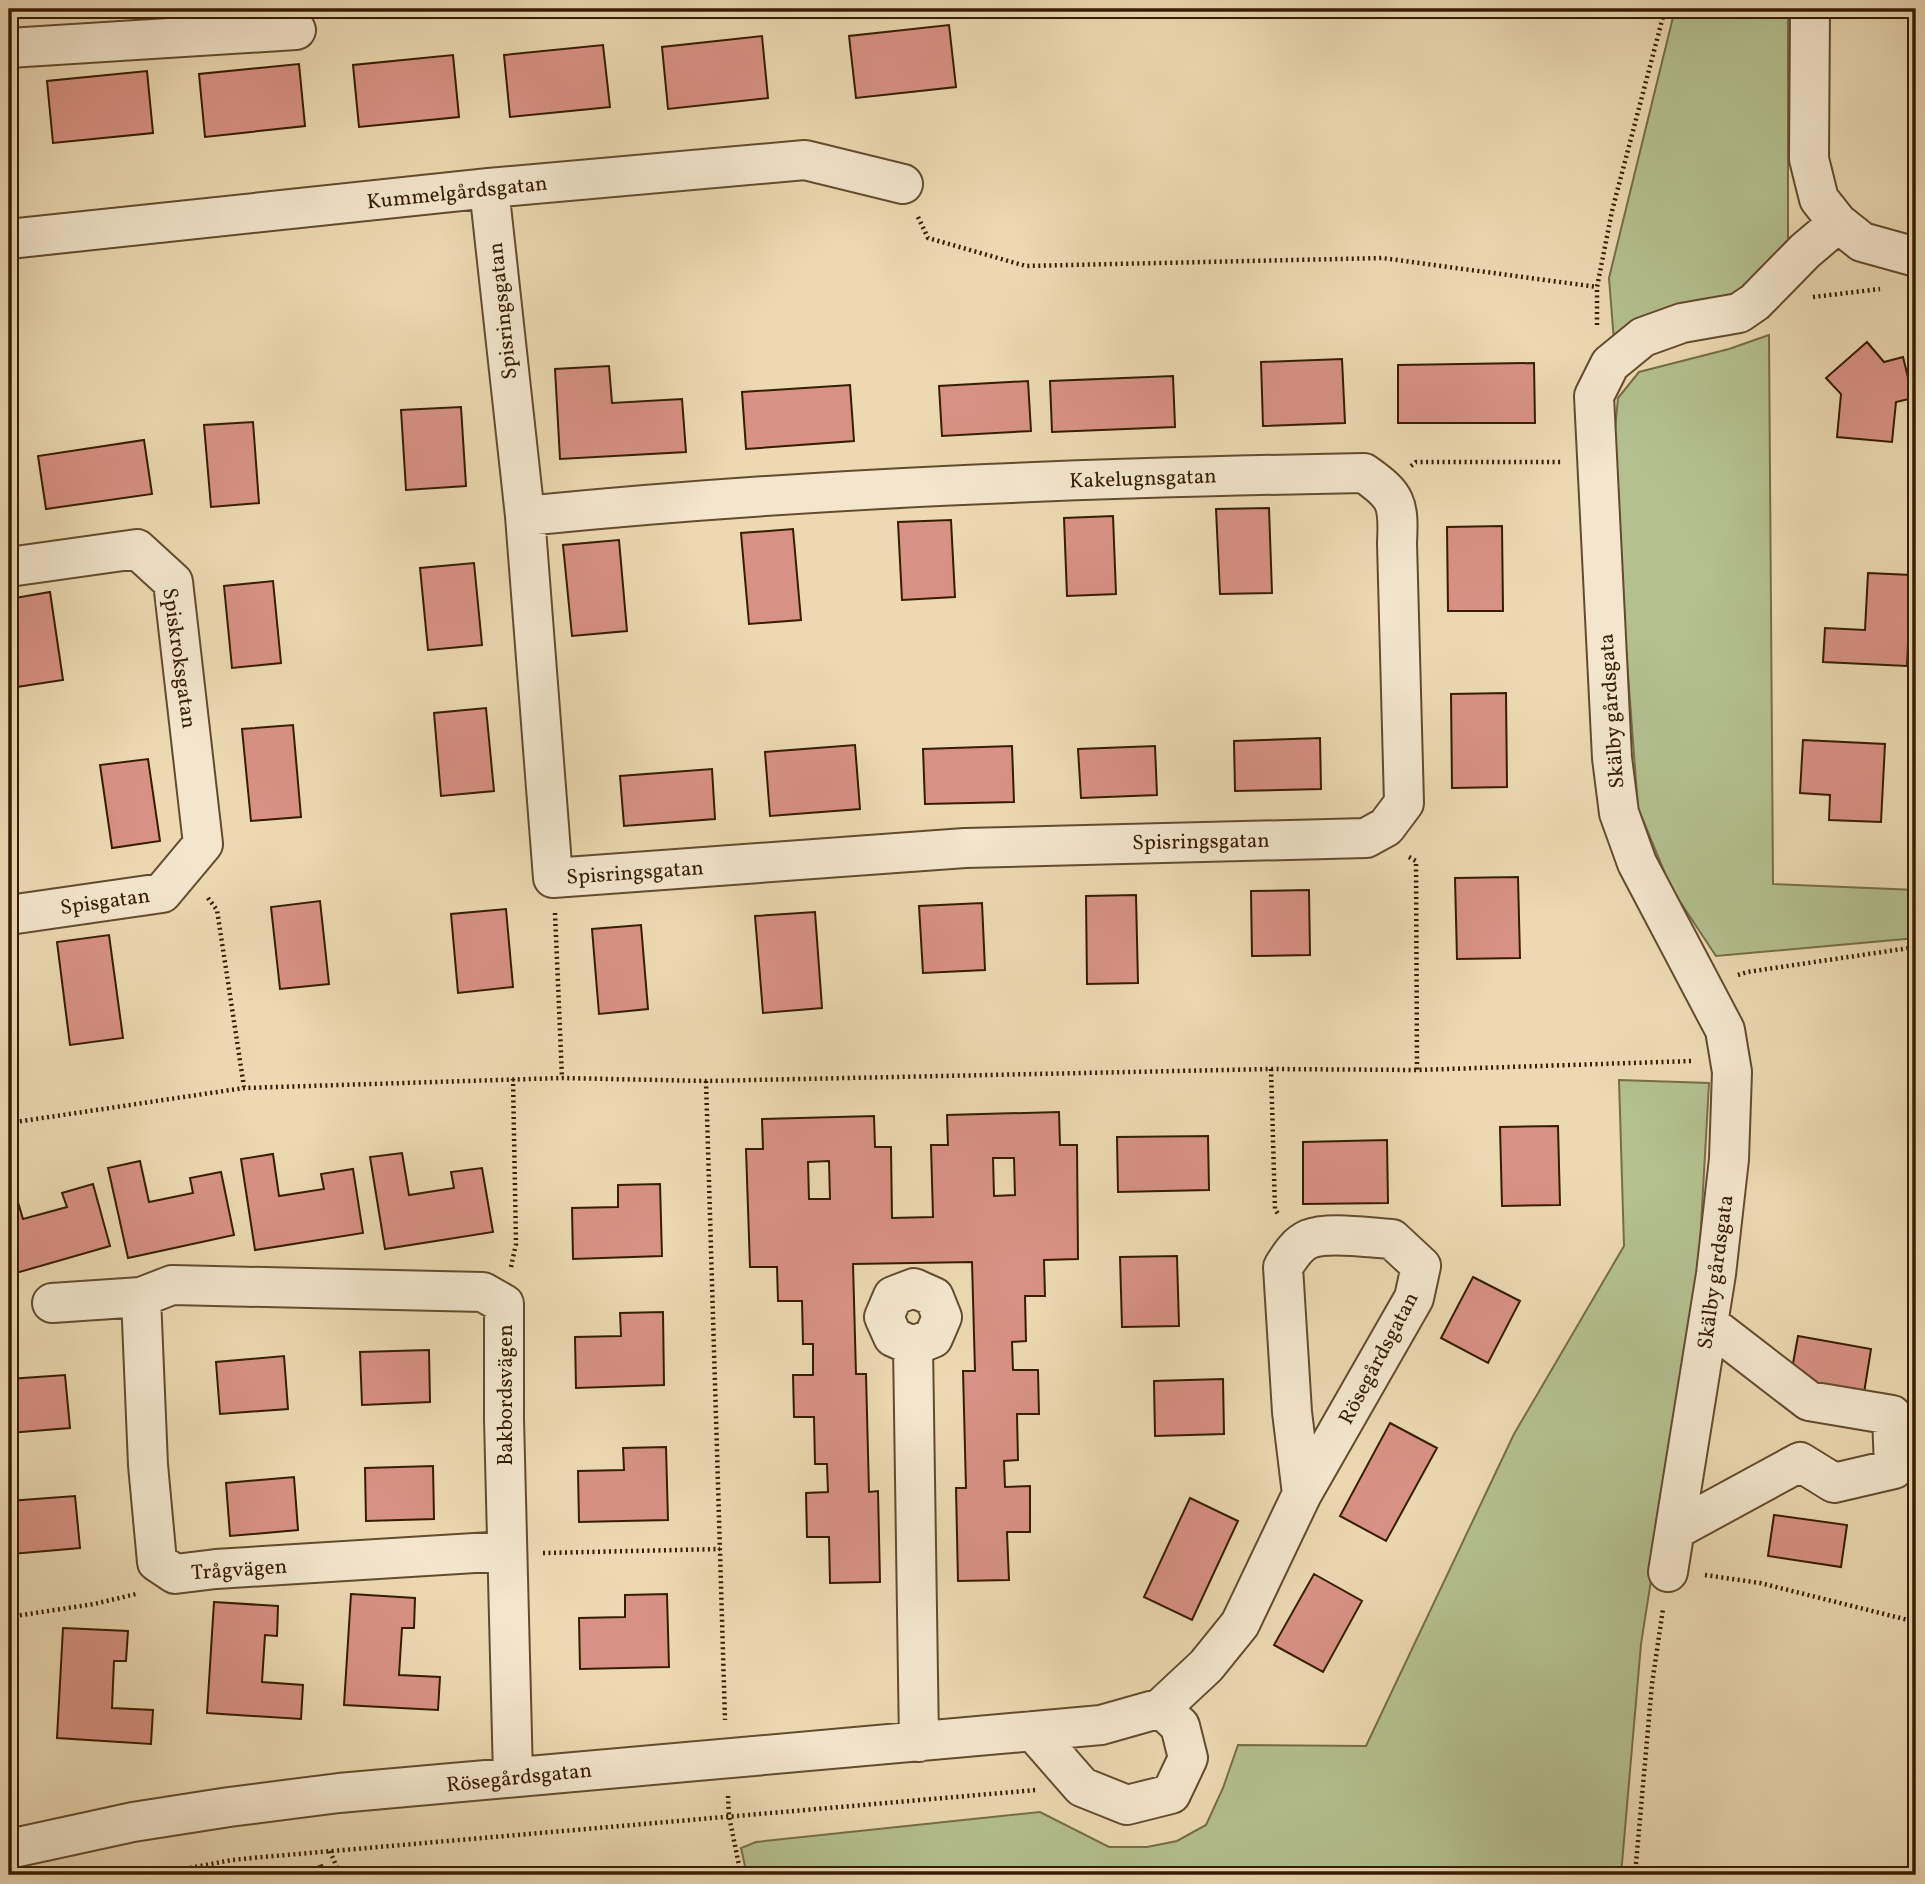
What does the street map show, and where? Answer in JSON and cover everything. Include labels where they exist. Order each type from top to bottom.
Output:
[{"type":"street","points":[[1810,9],[1809,159],[1819,199],[1838,223],[1862,242],[1916,257]]},
{"type":"street","points":[[9,48],[296,30]]},
{"type":"street","name":"Kummelgårdsgatan","points":[[9,239],[489,188],[805,160],[903,184]]},
{"type":"street","name":"Spisringsgatan","points":[[489,188],[525,516],[553,878],[965,848],[1368,838]]},
{"type":"street","name":"Skälby gårdsgata","points":[[1668,1572],[1709,1324],[1729,1159],[1732,1118],[1730,1060],[1725,1030],[1637,863],[1619,813],[1612,758],[1594,396],[1610,364],[1643,337],[1682,323],[1739,313],[1755,302],[1805,251],[1838,223]]},
{"type":"street","name":"Kakelugnsgatan","points":[[525,516],[956,485],[1120,478],[1364,473],[1387,489]]},
{"type":"street","points":[[1368,838],[1385,827],[1404,803],[1397,543],[1399,513],[1387,489]]},
{"type":"street","name":"Spiskroksgatan","points":[[9,567],[137,549],[173,582],[203,844],[186,865]]},
{"type":"street","name":"Spisgatan","points":[[9,915],[162,893],[186,865]]},
{"type":"street","name":"Rösegårdsgatan","points":[[9,1849],[133,1822],[229,1807],[513,1776],[1101,1725],[1161,1708],[1206,1666],[1240,1624],[1302,1494],[1415,1298],[1421,1266],[1392,1239],[1329,1236],[1308,1239],[1293,1251]]},
{"type":"street","points":[[1293,1251],[1283,1267],[1284,1297],[1292,1412],[1302,1494]]},
{"type":"street","name":"Bakbordsvägen","points":[[52,1303],[141,1297],[172,1285],[483,1292],[505,1304],[504,1419],[513,1776]]},
{"type":"street","name":"Trågvägen","points":[[141,1297],[148,1465],[157,1562],[174,1574],[215,1569],[507,1551]]},
{"type":"street","points":[[1709,1324],[1809,1401],[1892,1415],[1894,1469],[1834,1483],[1800,1462]]},
{"type":"street","points":[[913,1346],[919,1742]]},
{"type":"street","points":[[1800,1462],[1809,1401]]},
{"type":"street","points":[[1675,1530],[1800,1462]]},
{"type":"street","points":[[1033,1731],[1082,1787],[1127,1805],[1171,1794],[1188,1758],[1181,1726],[1161,1708]]},
{"type":"path","points":[[1610,364],[1597,341],[1597,287],[1612,211],[1665,9]]},
{"type":"path","points":[[903,184],[928,238],[1026,266],[1382,258],[1597,287]]},
{"type":"path","points":[[1755,302],[1882,289]]},
{"type":"path","points":[[1387,489],[1416,462],[1597,462]]},
{"type":"path","points":[[1368,838],[1416,861],[1417,1070]]},
{"type":"path","points":[[186,865],[217,910],[244,1088]]},
{"type":"path","points":[[553,878],[562,1078]]},
{"type":"path","points":[[1704,987],[1747,972],[1916,947]]},
{"type":"path","points":[[9,1123],[244,1088],[562,1078],[706,1081],[1271,1069],[1417,1070],[1730,1060]]},
{"type":"path","points":[[1271,1069],[1275,1209],[1293,1251]]},
{"type":"path","points":[[505,1304],[516,1244],[513,1079]]},
{"type":"path","points":[[706,1081],[726,1759],[729,1816],[741,1875]]},
{"type":"path","points":[[507,1551],[538,1553],[720,1549]]},
{"type":"path","points":[[1635,1875],[1652,1684],[1668,1572],[1760,1583],[1916,1622]]},
{"type":"path","points":[[9,1617],[94,1604],[143,1592],[174,1574]]},
{"type":"path","points":[[152,1875],[232,1860],[1082,1787]]},
{"type":"path","points":[[330,1851],[340,1875]]},
{"type":"green space","points":[[1675,9],[1788,9],[1788,245],[1736,298],[1614,341],[1609,278]]},
{"type":"green space","points":[[1769,335],[1773,884],[1916,890],[1916,938],[1716,956],[1671,888],[1638,808],[1612,462],[1618,398],[1639,372],[1729,349]]},
{"type":"green space","points":[[1619,1080],[1709,1083],[1698,1280],[1641,1644],[1621,1875],[747,1875],[741,1848],[756,1842],[1040,1812],[1109,1847],[1147,1847],[1177,1841],[1206,1825],[1238,1745],[1366,1746],[1514,1434],[1624,1246]]},
{"type":"building","points":[[949,25],[956,87],[856,98],[849,36]]},
{"type":"building","points":[[762,36],[768,98],[668,109],[662,47]]},
{"type":"building","points":[[603,45],[610,107],[510,117],[504,55]]},
{"type":"building","points":[[453,55],[459,117],[359,127],[353,65]]},
{"type":"building","points":[[299,64],[305,126],[205,137],[199,74]]},
{"type":"building","points":[[147,71],[153,133],[53,143],[47,81]]},
{"type":"building","points":[[1867,342],[1884,362],[1903,357],[1913,398],[1896,402],[1892,442],[1837,437],[1841,394],[1826,378]]},
{"type":"building","points":[[1342,359],[1345,423],[1263,426],[1261,362]]},
{"type":"building","points":[[1534,363],[1535,423],[1398,423],[1398,365]]},
{"type":"building","points":[[609,366],[612,403],[682,399],[686,452],[560,459],[555,369]]},
{"type":"building","points":[[1173,376],[1175,427],[1052,432],[1050,381]]},
{"type":"building","points":[[1028,381],[1031,431],[942,436],[939,386]]},
{"type":"building","points":[[850,385],[854,441],[746,449],[742,392]]},
{"type":"building","points":[[461,407],[466,486],[406,490],[401,410]]},
{"type":"building","points":[[253,422],[259,503],[211,507],[204,425]]},
{"type":"building","points":[[144,440],[152,494],[46,509],[38,456]]},
{"type":"building","points":[[1269,508],[1272,593],[1220,594],[1216,509]]},
{"type":"building","points":[[1113,516],[1116,594],[1067,596],[1064,518]]},
{"type":"building","points":[[951,520],[955,597],[902,600],[898,522]]},
{"type":"building","points":[[1502,526],[1503,611],[1448,611],[1447,527]]},
{"type":"building","points":[[793,529],[801,620],[749,624],[741,533]]},
{"type":"building","points":[[619,540],[627,631],[572,636],[563,545]]},
{"type":"building","points":[[474,563],[482,645],[428,650],[420,568]]},
{"type":"building","points":[[1868,573],[1911,575],[1907,666],[1823,662],[1825,628],[1865,630]]},
{"type":"building","points":[[273,581],[281,663],[232,668],[224,586]]},
{"type":"building","points":[[50,592],[63,680],[10,688],[9,599]]},
{"type":"building","points":[[1506,693],[1507,787],[1452,788],[1451,694]]},
{"type":"building","points":[[486,708],[494,791],[441,796],[434,713]]},
{"type":"building","points":[[293,725],[301,817],[251,821],[242,729]]},
{"type":"building","points":[[1320,738],[1321,789],[1235,791],[1234,741]]},
{"type":"building","points":[[1803,740],[1885,744],[1881,822],[1829,820],[1830,795],[1800,793]]},
{"type":"building","points":[[855,745],[860,809],[770,816],[765,752]]},
{"type":"building","points":[[1012,746],[1014,802],[925,804],[923,749]]},
{"type":"building","points":[[1155,746],[1157,795],[1081,798],[1078,749]]},
{"type":"building","points":[[148,759],[160,841],[112,848],[100,765]]},
{"type":"building","points":[[712,769],[715,819],[624,826],[620,776]]},
{"type":"building","points":[[1518,877],[1520,958],[1457,959],[1455,878]]},
{"type":"building","points":[[1309,890],[1310,955],[1252,956],[1251,891]]},
{"type":"building","points":[[1136,895],[1138,983],[1087,984],[1086,896]]},
{"type":"building","points":[[320,901],[329,984],[280,989],[271,907]]},
{"type":"building","points":[[982,903],[985,970],[923,973],[919,906]]},
{"type":"building","points":[[506,909],[513,987],[458,993],[451,914]]},
{"type":"building","points":[[815,912],[822,1008],[763,1013],[755,916]]},
{"type":"building","points":[[641,925],[648,1009],[599,1014],[592,929]]},
{"type":"building","points":[[109,935],[123,1038],[70,1045],[57,942]]},
{"type":"building","points":[[1059,1112],[1060,1145],[1077,1145],[1078,1259],[1044,1260],[1045,1296],[1025,1296],[1026,1341],[1012,1342],[1013,1370],[1038,1370],[1039,1414],[1017,1414],[1018,1460],[1004,1461],[1005,1487],[1030,1486],[1030,1532],[1007,1532],[1009,1580],[958,1581],[956,1488],[966,1488],[963,1371],[975,1371],[972,1262],[853,1264],[856,1374],[866,1374],[869,1492],[878,1491],[880,1582],[830,1583],[829,1537],[807,1537],[806,1493],[828,1492],[827,1464],[815,1464],[814,1417],[794,1417],[793,1375],[813,1375],[813,1344],[803,1344],[802,1301],[778,1301],[777,1267],[750,1267],[746,1149],[763,1149],[762,1119],[874,1116],[875,1147],[891,1147],[892,1218],[933,1217],[931,1145],[948,1145],[947,1115]],"holes":[[[993,1158],[1014,1158],[1015,1195],[994,1196]],[[829,1161],[830,1199],[809,1199],[808,1162]]]},
{"type":"building","points":[[1558,1126],[1560,1205],[1502,1206],[1500,1127]]},
{"type":"building","points":[[1208,1136],[1209,1190],[1118,1192],[1117,1137]]},
{"type":"building","points":[[1387,1140],[1388,1203],[1303,1204],[1303,1142]]},
{"type":"building","points":[[402,1153],[409,1195],[454,1188],[451,1172],[482,1168],[493,1232],[385,1249],[370,1157]]},
{"type":"building","points":[[273,1154],[279,1196],[324,1189],[321,1174],[353,1169],[363,1233],[255,1250],[241,1159]]},
{"type":"building","points":[[140,1161],[149,1202],[193,1193],[190,1178],[221,1172],[234,1235],[128,1258],[108,1168]]},
{"type":"building","points":[[9,1179],[23,1219],[67,1207],[62,1193],[93,1184],[110,1246],[9,1275]]},
{"type":"building","points":[[660,1184],[662,1256],[573,1259],[572,1208],[618,1207],[618,1185]]},
{"type":"building","points":[[1177,1256],[1179,1326],[1122,1327],[1120,1257]]},
{"type":"building","points":[[1473,1277],[1520,1301],[1488,1363],[1441,1338]]},
{"type":"building","points":[[663,1312],[664,1385],[576,1388],[575,1337],[621,1336],[620,1313]]},
{"type":"building","points":[[1798,1336],[1871,1349],[1864,1393],[1790,1380]]},
{"type":"building","points":[[429,1350],[430,1402],[362,1405],[360,1352]]},
{"type":"building","points":[[284,1356],[288,1409],[220,1414],[216,1362]]},
{"type":"building","points":[[65,1375],[70,1428],[9,1433],[9,1379]]},
{"type":"building","points":[[1223,1379],[1224,1434],[1155,1436],[1154,1381]]},
{"type":"building","points":[[1390,1423],[1437,1448],[1386,1541],[1340,1516]]},
{"type":"building","points":[[666,1447],[668,1520],[579,1522],[578,1471],[624,1470],[623,1448]]},
{"type":"building","points":[[433,1466],[434,1519],[366,1521],[365,1468]]},
{"type":"building","points":[[294,1477],[298,1530],[230,1536],[226,1483]]},
{"type":"building","points":[[75,1496],[80,1548],[12,1554],[9,1501]]},
{"type":"building","points":[[1190,1498],[1238,1521],[1192,1620],[1144,1597]]},
{"type":"building","points":[[1774,1515],[1847,1525],[1841,1567],[1768,1556]]},
{"type":"building","points":[[1314,1574],[1362,1601],[1323,1672],[1274,1645]]},
{"type":"building","points":[[351,1594],[415,1598],[414,1628],[402,1628],[399,1675],[440,1677],[438,1710],[344,1705]]},
{"type":"building","points":[[667,1594],[669,1667],[580,1669],[579,1618],[625,1617],[625,1595]]},
{"type":"building","points":[[214,1602],[278,1606],[277,1636],[265,1635],[262,1682],[303,1685],[301,1719],[207,1713]]},
{"type":"building","points":[[63,1628],[128,1631],[126,1661],[114,1661],[112,1708],[153,1710],[151,1744],[57,1738]]},
{"type":"building","points":[[9,1741],[14,1741],[12,1775],[9,1774]]},
{"type":"building","points":[[322,1865],[326,1875],[297,1875]]}]
